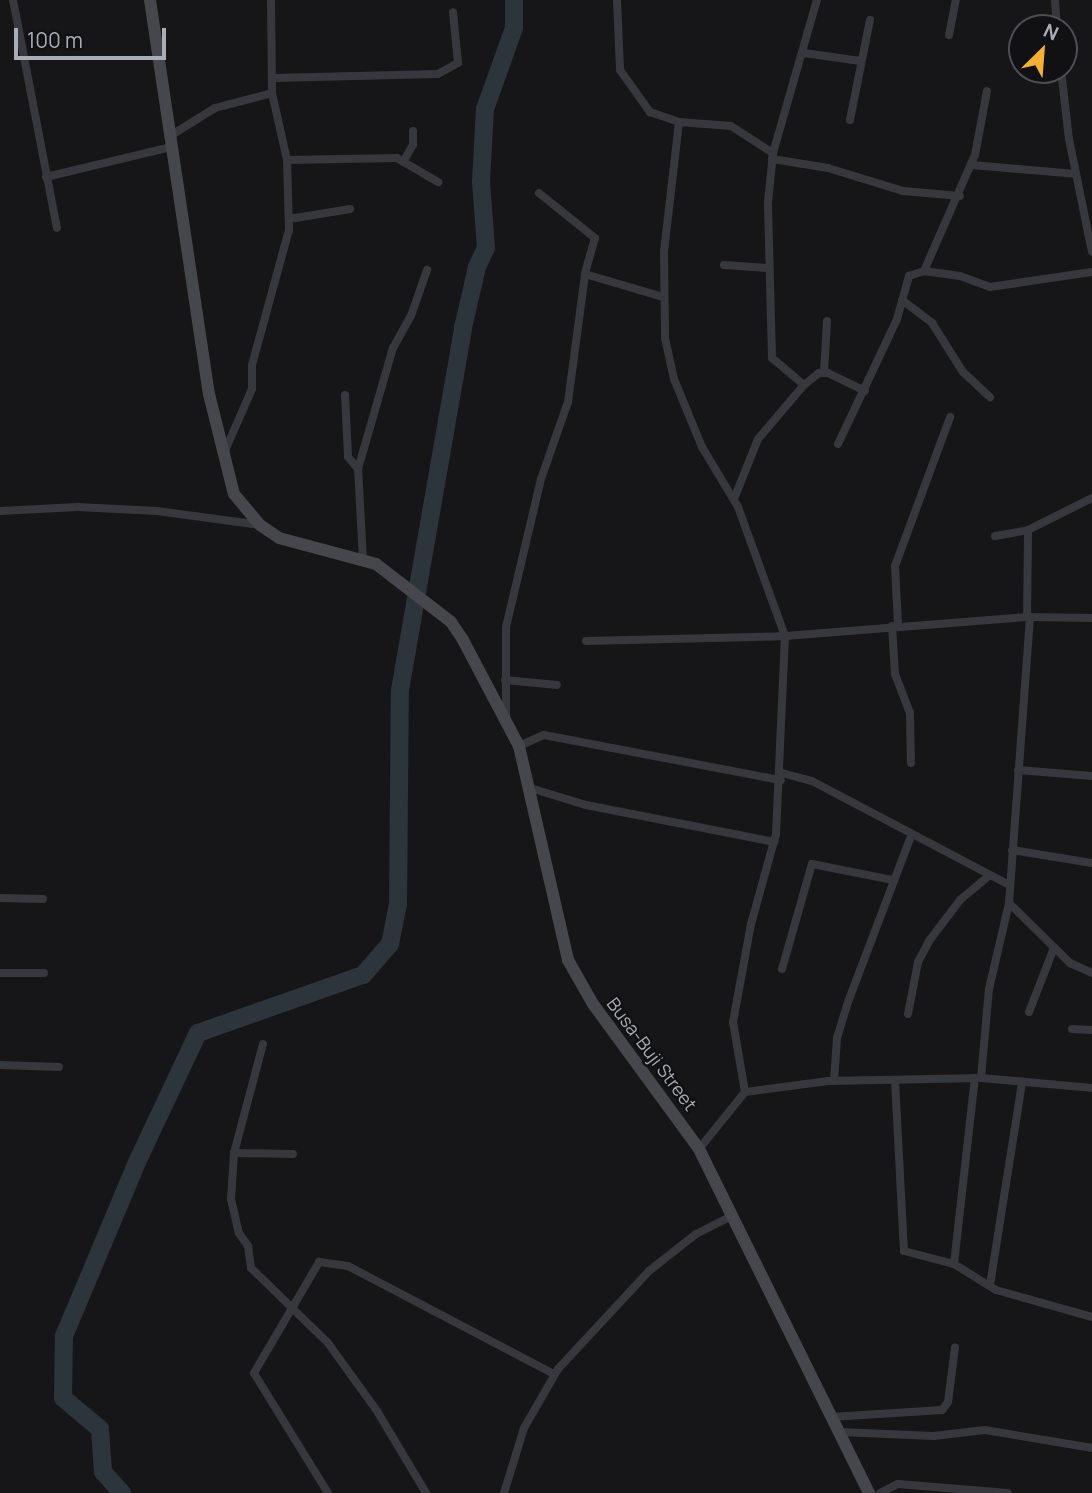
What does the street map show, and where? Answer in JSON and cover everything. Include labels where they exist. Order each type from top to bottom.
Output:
[{"type":"street","points":[[13,0],[57,228]]},
{"type":"street","points":[[150,0],[170,142],[222,459],[234,494],[260,525],[288,542],[363,560],[358,469],[393,348],[411,316],[427,270]]},
{"type":"street","points":[[222,459],[252,389],[251,365],[274,293],[289,219],[287,160],[272,93],[271,0]]},
{"type":"street","points":[[617,0],[620,70],[650,112],[680,122],[731,126],[772,156],[828,168],[903,191],[960,196]]},
{"type":"street","points":[[804,385],[772,358],[767,268],[772,156],[804,53],[817,0]]},
{"type":"street","points":[[949,35],[956,0]]},
{"type":"street","points":[[273,78],[439,74],[458,64],[453,12]]},
{"type":"street","points":[[850,120],[870,20]]},
{"type":"street","points":[[804,53],[860,61]]},
{"type":"street","points":[[1063,84],[1076,174],[1092,252]]},
{"type":"street","points":[[925,271],[972,165],[987,91]]},
{"type":"street","points":[[46,177],[170,142],[215,108],[272,93]]},
{"type":"street","points":[[680,122],[663,297],[674,379],[702,447],[734,499],[785,636],[781,777],[774,842],[751,924],[733,1022],[746,1093]]},
{"type":"street","points":[[403,162],[413,145],[413,131]]},
{"type":"street","points":[[287,160],[361,156],[403,162],[438,182]]},
{"type":"street","points":[[972,165],[1076,174]]},
{"type":"street","points":[[506,718],[506,627],[541,479],[568,402],[585,274],[595,238],[539,193]]},
{"type":"street","points":[[289,219],[350,209]]},
{"type":"street","points":[[724,265],[767,268]]},
{"type":"street","points":[[838,444],[864,391],[902,300],[909,276],[925,271],[960,276],[990,287],[1092,272]]},
{"type":"street","points":[[585,274],[663,297]]},
{"type":"street","points":[[902,300],[932,323],[962,372],[990,397]]},
{"type":"street","points":[[824,373],[827,321]]},
{"type":"street","points":[[734,499],[769,422],[804,385],[824,373]]},
{"type":"street","points":[[824,373],[864,391]]},
{"type":"street","points":[[345,395],[348,457],[358,469]]},
{"type":"street","points":[[911,763],[910,713],[895,674],[895,565],[950,417]]},
{"type":"street","points":[[995,536],[1028,530],[1092,498]]},
{"type":"street","points":[[0,511],[78,508],[157,511],[260,525]]},
{"type":"street","points":[[954,1264],[989,989],[1009,903],[1029,617],[1028,530]]},
{"type":"street","name":"Busa-Buji Street","points":[[363,560],[387,571],[451,622],[506,718],[519,746],[530,788],[568,960],[593,1004],[699,1149],[734,1215],[869,1493]]},
{"type":"street","points":[[586,641],[785,636],[1029,617],[1092,618]]},
{"type":"street","points":[[505,680],[556,685]]},
{"type":"street","points":[[519,746],[544,735],[781,777],[812,780],[911,836],[1009,885]]},
{"type":"street","points":[[1018,770],[1092,776]]},
{"type":"street","points":[[530,788],[586,805],[774,842]]},
{"type":"street","points":[[834,1081],[837,1038],[892,880],[911,836]]},
{"type":"street","points":[[1012,850],[1092,863]]},
{"type":"street","points":[[782,969],[812,864],[892,880]]},
{"type":"street","points":[[908,1014],[918,961],[929,941],[960,900],[989,876]]},
{"type":"street","points":[[0,898],[43,899]]},
{"type":"street","points":[[1009,903],[1070,963],[1092,973]]},
{"type":"street","points":[[1029,1013],[1054,948]]},
{"type":"street","points":[[0,973],[44,973]]},
{"type":"street","points":[[1072,1029],[1092,1030]]},
{"type":"street","points":[[263,1044],[234,1153],[231,1199],[239,1233],[248,1246],[251,1268],[341,1360],[426,1493]]},
{"type":"street","points":[[0,1065],[59,1067]]},
{"type":"street","points":[[699,1149],[746,1093],[834,1081],[978,1078],[1092,1088]]},
{"type":"street","points":[[895,1080],[904,1251],[954,1264],[990,1285],[1092,1317]]},
{"type":"street","points":[[990,1285],[1021,1082]]},
{"type":"street","points":[[234,1153],[293,1154]]},
{"type":"street","points":[[504,1493],[524,1428],[554,1374],[649,1271],[696,1234],[734,1215]]},
{"type":"street","points":[[328,1493],[254,1373],[311,1270],[319,1262],[335,1263],[424,1309],[507,1346],[554,1374]]},
{"type":"street","points":[[831,1417],[942,1410],[948,1402],[955,1347]]},
{"type":"street","points":[[839,1432],[934,1436],[985,1430],[1092,1448]]},
{"type":"street","points":[[880,1493],[898,1484],[1008,1493]]},
{"type":"waterway","points":[[122,1493],[103,1472],[100,1429],[63,1398],[64,1336],[137,1162],[198,1033],[363,975],[390,944],[398,904],[400,690],[463,328],[477,267],[486,248],[481,182],[485,109],[514,28],[514,0]]}]
